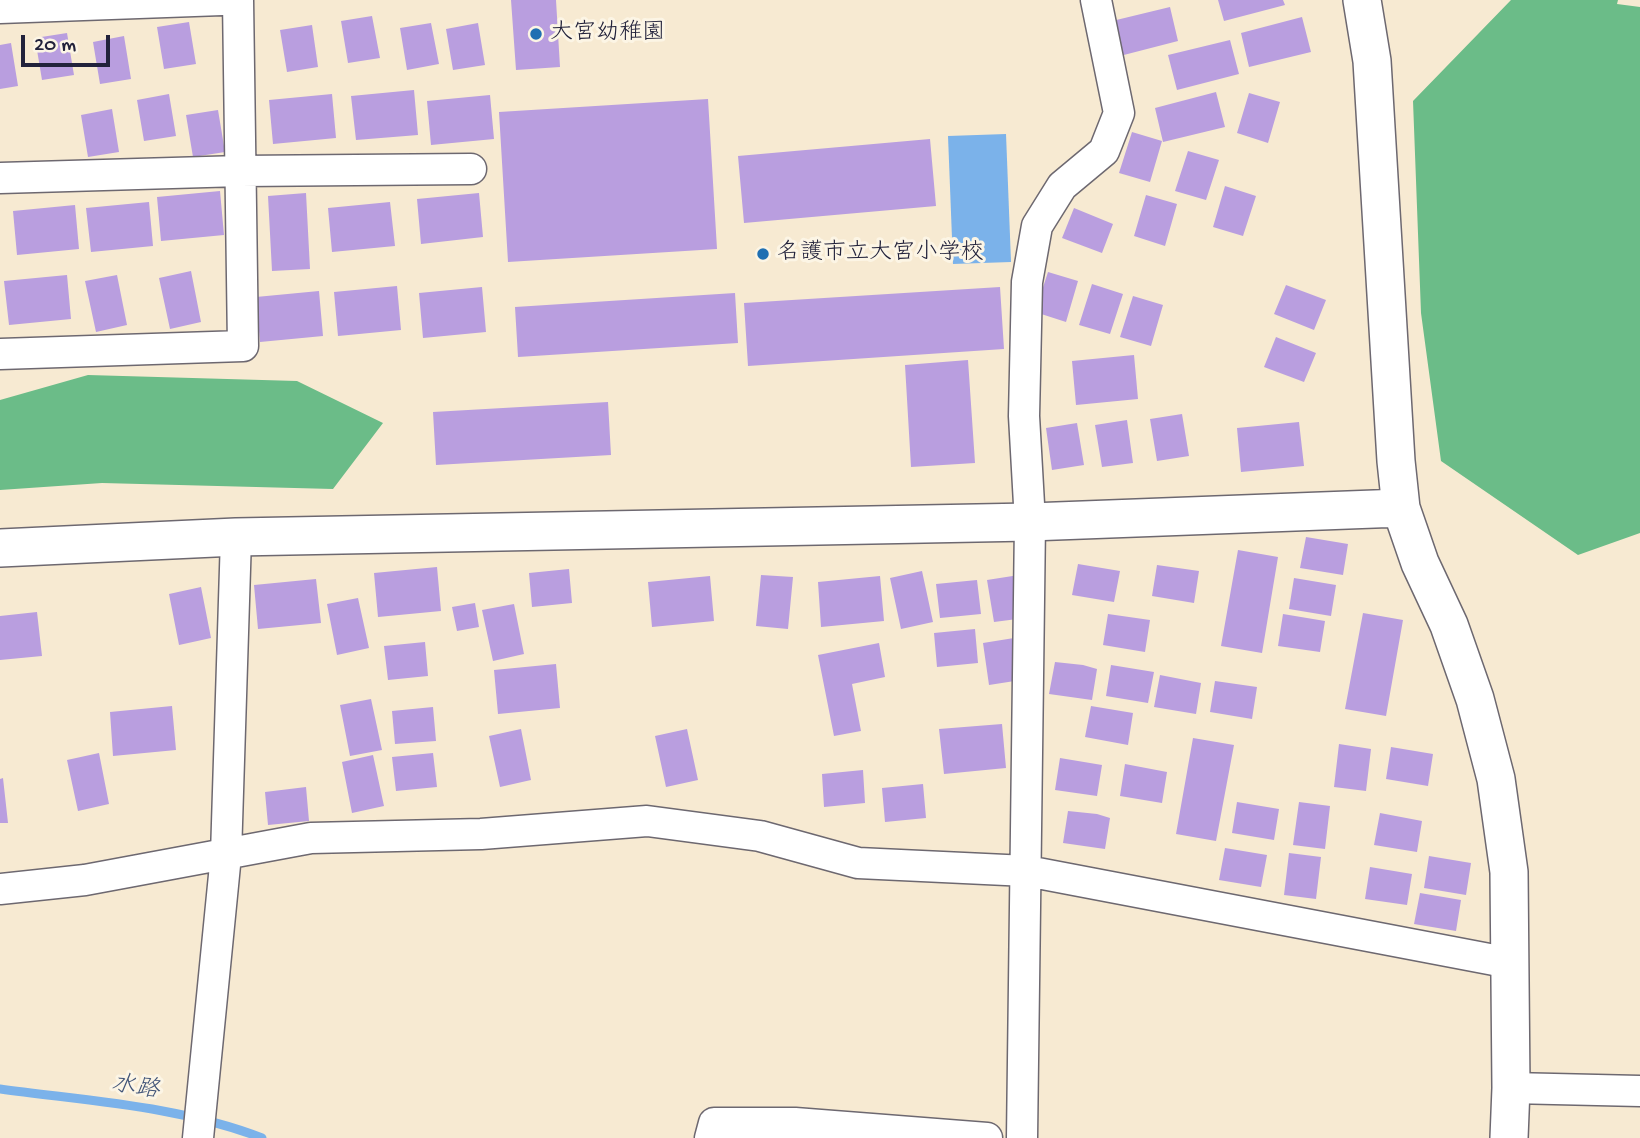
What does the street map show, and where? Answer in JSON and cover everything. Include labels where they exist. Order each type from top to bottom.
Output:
[{"type":"street","points":[[0,8],[222,0]]},
{"type":"street","points":[[0,354],[243,346],[238,0]]},
{"type":"street","points":[[1022,1138],[1030,522],[1024,416],[1027,295],[1037,226],[1062,186],[1104,151],[1119,113],[1096,0]]},
{"type":"street","points":[[1362,0],[1372,61],[1401,508],[1420,563],[1449,625],[1475,699],[1496,779],[1509,872],[1509,1138]]},
{"type":"street","points":[[0,178],[241,171],[471,169]]},
{"type":"street","points":[[0,548],[236,537],[1030,522],[1401,508]]},
{"type":"street","points":[[198,1138],[226,855],[236,537]]},
{"type":"street","points":[[0,889],[85,880],[311,838],[481,834],[647,821],[760,836],[858,863],[1027,870],[1510,963]]},
{"type":"street","points":[[1511,1088],[1640,1091]]},
{"type":"street","points":[[710,1138],[713,1123],[795,1123],[987,1138]]},
{"type":"green space","points":[[1511,0],[1618,0],[1617,4],[1640,7],[1640,533],[1578,555],[1441,461],[1421,313],[1413,101]]},
{"type":"green space","points":[[88,375],[297,381],[383,423],[333,489],[102,483],[0,490],[0,400]]},
{"type":"water","points":[[1006,134],[1011,262],[953,264],[948,136]]},
{"type":"building","name":"大宮幼稚園","points":[[511,0],[556,0],[560,67],[516,70]]},
{"type":"building","points":[[1218,0],[1283,0],[1285,5],[1224,21]]},
{"type":"building","points":[[1170,7],[1178,41],[1116,57],[1108,22]]},
{"type":"building","points":[[372,16],[380,58],[348,63],[341,21]]},
{"type":"building","points":[[1302,17],[1311,52],[1249,67],[1241,33]]},
{"type":"building","points":[[189,22],[196,64],[164,69],[157,27]]},
{"type":"building","points":[[431,23],[439,64],[407,70],[400,28]]},
{"type":"building","points":[[478,23],[485,65],[453,70],[446,29]]},
{"type":"building","points":[[312,25],[318,67],[287,72],[280,30]]},
{"type":"building","points":[[67,33],[74,75],[42,80],[35,38]]},
{"type":"building","points":[[124,36],[131,79],[100,84],[93,42]]},
{"type":"building","points":[[1230,40],[1239,74],[1177,90],[1168,55]]},
{"type":"building","points":[[11,43],[18,86],[0,89],[0,45]]},
{"type":"building","points":[[414,90],[418,135],[356,140],[351,96]]},
{"type":"building","points":[[1216,92],[1225,127],[1163,142],[1155,108]]},
{"type":"building","points":[[1249,93],[1280,102],[1268,143],[1237,133]]},
{"type":"building","points":[[169,94],[176,136],[144,141],[137,100]]},
{"type":"building","points":[[332,94],[336,138],[273,144],[269,100]]},
{"type":"building","points":[[490,95],[494,139],[431,145],[427,101]]},
{"type":"building","points":[[708,99],[717,249],[508,262],[499,112]]},
{"type":"building","points":[[112,109],[119,152],[88,157],[81,115]]},
{"type":"building","points":[[218,110],[225,152],[193,157],[186,115]]},
{"type":"building","points":[[1132,132],[1162,141],[1150,182],[1119,173]]},
{"type":"building","points":[[930,139],[936,206],[744,223],[738,156]]},
{"type":"building","points":[[1188,151],[1219,160],[1206,200],[1175,191]]},
{"type":"building","points":[[1225,186],[1256,196],[1243,236],[1213,227]]},
{"type":"building","points":[[220,191],[224,235],[161,241],[157,197]]},
{"type":"building","points":[[306,193],[310,269],[272,271],[268,196]]},
{"type":"building","points":[[479,193],[483,237],[421,244],[417,199]]},
{"type":"building","points":[[1146,195],[1177,204],[1165,246],[1134,236]]},
{"type":"building","points":[[149,202],[153,246],[91,252],[86,208]]},
{"type":"building","points":[[390,202],[395,246],[332,252],[328,208]]},
{"type":"building","points":[[75,205],[79,249],[17,255],[13,211]]},
{"type":"building","points":[[1074,208],[1113,224],[1102,253],[1062,238]]},
{"type":"building","points":[[191,271],[201,322],[170,329],[159,278]]},
{"type":"building","points":[[1048,272],[1078,281],[1066,322],[1035,312]]},
{"type":"building","points":[[67,275],[71,319],[9,325],[4,281]]},
{"type":"building","points":[[117,275],[127,325],[96,332],[85,281]]},
{"type":"building","points":[[1092,284],[1123,294],[1110,334],[1079,325]]},
{"type":"building","points":[[1286,285],[1326,300],[1314,330],[1274,314]]},
{"type":"building","points":[[397,286],[401,330],[338,336],[334,292]]},
{"type":"building","points":[[482,287],[486,332],[423,338],[419,293]]},
{"type":"building","points":[[1000,287],[1004,349],[748,366],[744,303]]},
{"type":"building","points":[[319,291],[323,336],[260,342],[256,297]]},
{"type":"building","points":[[735,293],[738,343],[518,357],[515,307]]},
{"type":"building","points":[[1133,296],[1163,305],[1151,346],[1120,337]]},
{"type":"building","points":[[1276,337],[1316,353],[1304,382],[1264,367]]},
{"type":"building","points":[[1134,355],[1138,399],[1076,405],[1072,361]]},
{"type":"building","points":[[968,360],[975,463],[911,467],[905,365]]},
{"type":"building","points":[[608,402],[611,455],[436,465],[433,412]]},
{"type":"building","points":[[1182,414],[1189,456],[1157,461],[1150,419]]},
{"type":"building","points":[[1127,420],[1133,463],[1102,467],[1095,425]]},
{"type":"building","points":[[1299,422],[1304,466],[1241,472],[1237,428]]},
{"type":"building","points":[[1077,423],[1084,465],[1052,470],[1046,428]]},
{"type":"building","points":[[1306,537],[1348,544],[1343,575],[1300,568]]},
{"type":"building","points":[[1238,550],[1278,557],[1262,653],[1221,646]]},
{"type":"building","points":[[1078,564],[1120,571],[1114,602],[1072,595]]},
{"type":"building","points":[[1157,565],[1199,571],[1194,603],[1152,596]]},
{"type":"building","points":[[437,567],[441,611],[378,617],[374,573]]},
{"type":"building","points":[[569,569],[572,603],[532,607],[529,573]]},
{"type":"building","points":[[922,571],[933,622],[901,629],[890,578]]},
{"type":"building","points":[[761,575],[793,577],[788,629],[756,626]]},
{"type":"building","points":[[1019,575],[1025,618],[994,622],[987,580]]},
{"type":"building","points":[[710,576],[714,621],[652,627],[648,582]]},
{"type":"building","points":[[880,576],[884,621],[821,627],[818,582]]},
{"type":"building","points":[[1294,578],[1336,585],[1331,616],[1289,609]]},
{"type":"building","points":[[316,579],[321,623],[258,629],[254,585]]},
{"type":"building","points":[[977,580],[981,614],[940,618],[936,584]]},
{"type":"building","points":[[201,587],[211,638],[179,645],[169,594]]},
{"type":"building","points":[[358,598],[369,648],[337,655],[327,604]]},
{"type":"building","points":[[475,603],[479,627],[457,631],[452,607]]},
{"type":"building","points":[[514,604],[524,654],[493,661],[482,610]]},
{"type":"building","points":[[37,612],[42,656],[0,660],[0,616]]},
{"type":"building","points":[[1363,613],[1403,620],[1386,716],[1345,709]]},
{"type":"building","points":[[1108,614],[1150,620],[1145,652],[1103,645]]},
{"type":"building","points":[[1283,614],[1325,621],[1320,652],[1278,646]]},
{"type":"building","points":[[975,629],[978,663],[937,667],[934,633]]},
{"type":"building","points":[[1014,638],[1021,680],[989,685],[983,643]]},
{"type":"building","points":[[425,642],[428,676],[388,680],[384,646]]},
{"type":"building","points":[[879,643],[885,677],[852,684],[861,731],[834,736],[818,655]]},
{"type":"building","points":[[1055,662],[1097,669],[1092,700],[1049,694]]},
{"type":"building","points":[[556,664],[560,708],[498,714],[494,670]]},
{"type":"building","points":[[1111,665],[1154,672],[1148,703],[1106,696]]},
{"type":"building","points":[[1160,675],[1201,683],[1196,714],[1154,707]]},
{"type":"building","points":[[1215,681],[1257,687],[1252,719],[1210,712]]},
{"type":"building","points":[[371,699],[382,750],[350,756],[340,705]]},
{"type":"building","points":[[172,706],[176,750],[113,756],[110,712]]},
{"type":"building","points":[[1091,706],[1133,713],[1128,745],[1085,737]]},
{"type":"building","points":[[433,707],[436,741],[395,744],[392,711]]},
{"type":"building","points":[[1002,724],[1006,768],[944,774],[939,729]]},
{"type":"building","points":[[521,729],[531,780],[500,787],[489,736]]},
{"type":"building","points":[[687,729],[698,780],[666,787],[655,736]]},
{"type":"building","points":[[1193,738],[1234,745],[1216,841],[1176,834]]},
{"type":"building","points":[[1339,744],[1371,749],[1366,791],[1334,787]]},
{"type":"building","points":[[1391,747],[1433,754],[1428,786],[1386,779]]},
{"type":"building","points":[[99,753],[109,804],[78,811],[67,760]]},
{"type":"building","points":[[433,753],[437,787],[396,791],[392,757]]},
{"type":"building","points":[[373,755],[384,806],[352,813],[342,762]]},
{"type":"building","points":[[1060,758],[1102,765],[1097,796],[1055,790]]},
{"type":"building","points":[[1125,764],[1167,772],[1162,803],[1120,796]]},
{"type":"building","points":[[863,770],[865,803],[824,807],[822,774]]},
{"type":"building","points":[[3,778],[8,823],[0,823],[0,779]]},
{"type":"building","points":[[923,784],[926,818],[885,822],[882,788]]},
{"type":"building","points":[[306,787],[309,821],[268,825],[265,792]]},
{"type":"building","points":[[1237,802],[1279,809],[1274,840],[1232,833]]},
{"type":"building","points":[[1299,802],[1330,806],[1325,849],[1293,845]]},
{"type":"building","points":[[1068,811],[1110,818],[1105,849],[1063,843]]},
{"type":"building","points":[[1380,813],[1422,821],[1417,852],[1374,845]]},
{"type":"building","points":[[1225,848],[1267,855],[1261,887],[1219,880]]},
{"type":"building","points":[[1289,853],[1321,857],[1316,899],[1284,895]]},
{"type":"building","points":[[1429,856],[1471,863],[1466,895],[1424,888]]},
{"type":"building","points":[[1370,867],[1412,874],[1407,905],[1365,899]]},
{"type":"building","points":[[1420,893],[1461,900],[1456,931],[1414,924]]},
{"type":"waterway","name":"水路","points":[[0,1089],[166,1112],[231,1127],[262,1138]]},
{"type":"place","name":"大宮幼稚園","points":[[536,34]]},
{"type":"place","name":"名護市立大宮小学校","points":[[763,254]]}]
